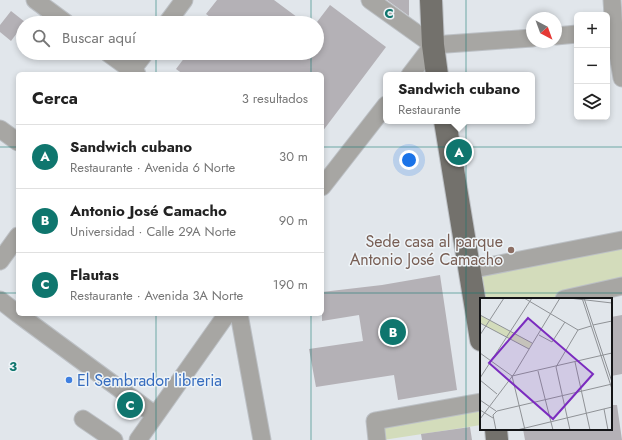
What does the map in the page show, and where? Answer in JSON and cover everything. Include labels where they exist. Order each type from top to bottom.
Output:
[{"type":"main road","points":[[431,0],[433,45],[437,72]]},
{"type":"main road","points":[[445,124],[480,329]]},
{"type":"main road","points":[[496,430],[497,440]]},
{"type":"street","points":[[35,0],[57,16]]},
{"type":"street","points":[[172,16],[184,0]]},
{"type":"street","points":[[370,0],[433,45],[526,38]]},
{"type":"street","points":[[612,0],[614,31],[622,78]]},
{"type":"street","points":[[562,35],[574,34]]},
{"type":"street","points":[[412,72],[433,45]]},
{"type":"street","points":[[117,60],[132,72]]},
{"type":"street","points":[[134,72],[141,60]]},
{"type":"street","points":[[324,184],[383,109]]},
{"type":"street","points":[[0,129],[16,141]]},
{"type":"street","points":[[0,261],[16,239]]},
{"type":"street","points":[[469,270],[622,240]]},
{"type":"street","points":[[568,298],[622,286]]},
{"type":"street","points":[[0,300],[16,312]]},
{"type":"street","points":[[21,316],[155,415]]},
{"type":"street","points":[[138,440],[226,316]]},
{"type":"street","points":[[239,316],[262,440]]},
{"type":"street","points":[[378,440],[374,421],[480,402]]},
{"type":"street","points":[[83,420],[114,440]]},
{"type":"green space","points":[[622,240],[622,286],[568,298],[481,298],[469,270]]},
{"type":"green space","points":[[480,402],[480,425],[383,440],[375,421]]},
{"type":"building","points":[[217,0],[274,0],[296,16],[209,16],[206,14]]},
{"type":"building","points":[[387,0],[409,0],[409,16]]},
{"type":"building","points":[[330,5],[386,47],[324,129],[324,72],[180,72],[176,69],[183,60],[324,60],[324,16],[322,16]]},
{"type":"building","points":[[11,11],[17,16],[16,16],[16,34],[11,41],[0,32],[0,25]]},
{"type":"building","points":[[440,275],[457,390],[398,400],[394,375],[316,387],[309,349],[363,341],[359,315],[322,321],[322,316],[324,316],[324,292],[382,285]]},
{"type":"building","points":[[622,315],[622,374],[612,376],[612,317]]},
{"type":"building","points":[[612,405],[617,405],[622,440],[525,440],[523,430],[612,430]]},
{"type":"building","points":[[470,427],[472,440],[422,440],[421,434]]},
{"type":"place","name":"Sandwich cubano","points":[[459,152]]},
{"type":"place","name":"Sede casa al parque Antonio José Camacho","points":[[511,250]]},
{"type":"place","name":"Antonio José Camacho","points":[[393,332]]},
{"type":"place","name":"El Sembrador libreria","points":[[69,380]]},
{"type":"place","name":"Flautas","points":[[130,405]]}]
